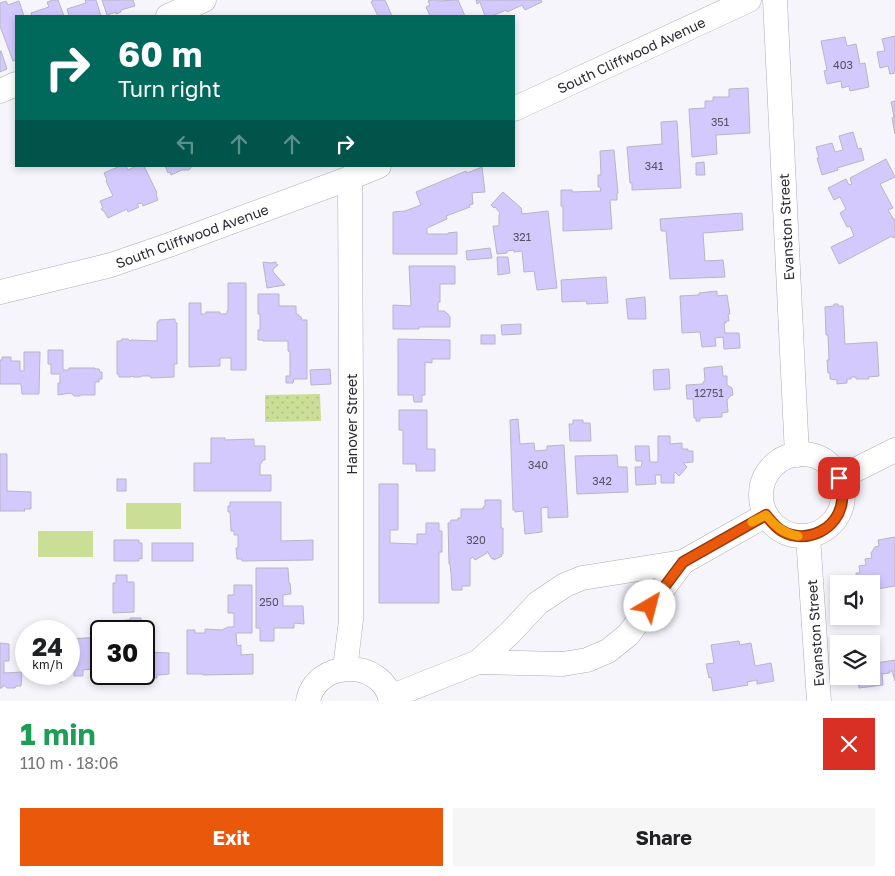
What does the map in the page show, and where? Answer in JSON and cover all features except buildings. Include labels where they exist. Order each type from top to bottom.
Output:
[{"type":"street","points":[[170,15],[204,0]]},
{"type":"street","name":"South Cliffwood Avenue","points":[[515,109],[749,0]]},
{"type":"street","name":"Evanston Street","points":[[775,0],[797,455]]},
{"type":"street","points":[[0,91],[15,84]]},
{"type":"street","name":"South Cliffwood Avenue","points":[[0,292],[110,265],[169,245],[377,167]]},
{"type":"street","name":"Hanover Street","points":[[345,669],[350,620],[350,178]]},
{"type":"street","points":[[839,478],[895,450]]},
{"type":"street","points":[[810,455],[822,459],[832,467],[839,478],[843,490],[842,503],[838,515],[830,525],[820,532],[808,536],[795,536],[783,532],[766,515],[762,502],[762,489],[766,476],[773,466],[784,458],[810,455]]},
{"type":"street","points":[[308,701],[309,695],[316,683],[327,674],[354,668],[366,671],[376,677],[384,686],[390,699],[478,662],[510,633],[538,603],[565,585],[582,578],[683,562],[766,515]]},
{"type":"street","name":"Evanston Street","points":[[808,536],[819,701]]},
{"type":"street","points":[[478,662],[563,664],[587,660],[608,651],[628,635],[683,562]]},
{"type":"green space","points":[[320,394],[321,421],[265,422],[265,395]]},
{"type":"green space","points":[[126,503],[181,503],[181,529],[126,529]]},
{"type":"green space","points":[[38,531],[93,531],[93,557],[38,557]]},
{"type":"slow traffic","points":[[752,522],[766,515],[783,532],[798,536]]},
{"type":"route","points":[[650,606],[683,562],[766,515],[783,532],[795,536],[808,536],[820,532],[830,525],[838,515],[842,503],[843,490],[839,478]]}]
